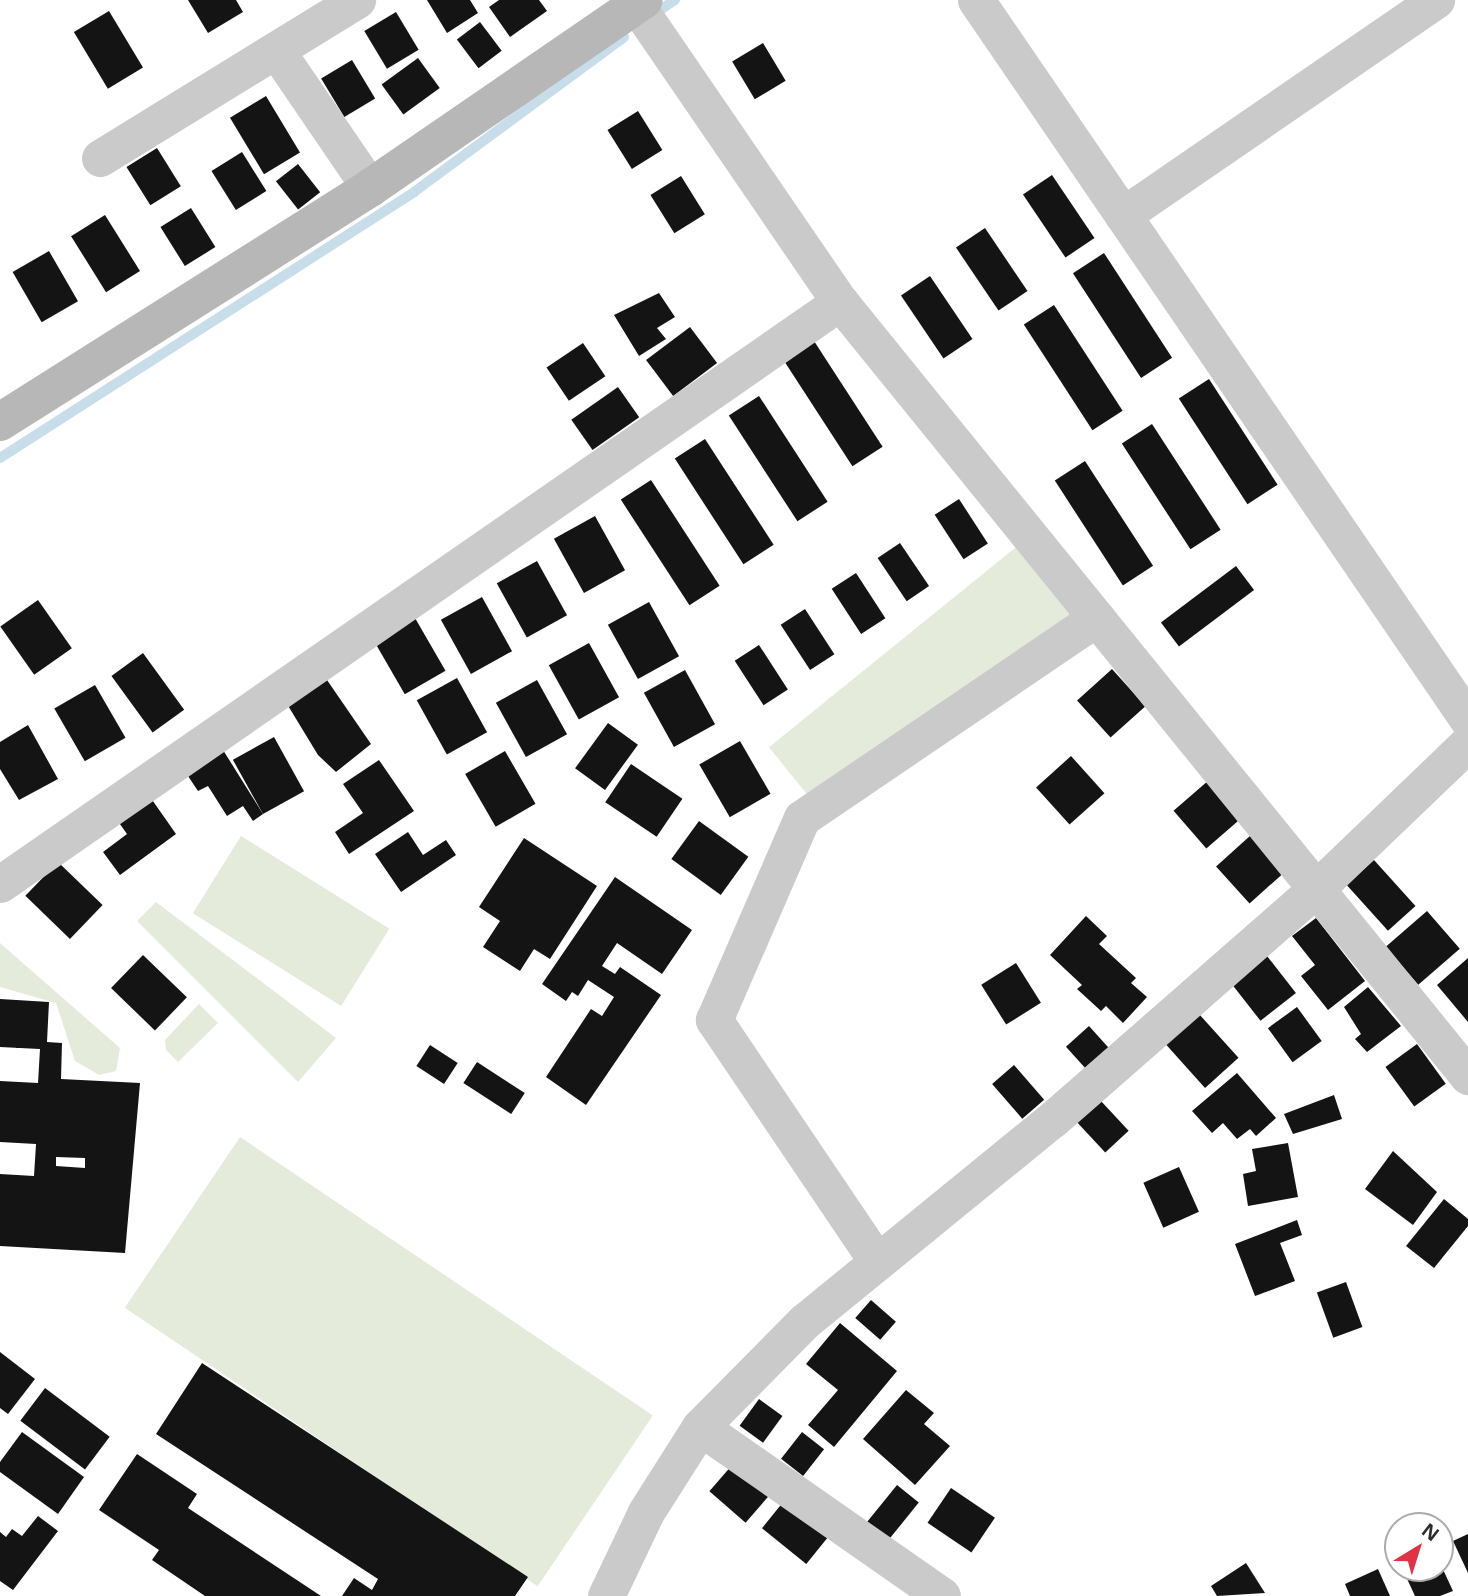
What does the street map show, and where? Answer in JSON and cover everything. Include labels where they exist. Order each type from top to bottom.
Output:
[{"type":"street","points":[[100,158],[357,0]]},
{"type":"street","points":[[976,0],[1468,720]]},
{"type":"street","points":[[1123,215],[1436,0]]},
{"type":"street","points":[[0,422],[370,188],[638,2],[840,302],[1468,1076]]},
{"type":"street","points":[[276,50],[370,188]]},
{"type":"street","points":[[0,884],[840,302]]},
{"type":"street","points":[[876,1260],[713,1020],[802,818],[1096,618]]},
{"type":"street","points":[[607,1596],[646,1512],[700,1427],[805,1321],[876,1260],[1053,1119],[1316,889],[1468,743]]},
{"type":"street","points":[[700,1427],[942,1596]]},
{"type":"green space","points":[[1020,544],[1075,612],[824,816],[769,747]]},
{"type":"green space","points":[[241,836],[389,929],[341,1006],[193,913]]},
{"type":"green space","points":[[156,902],[336,1038],[298,1082],[137,921]]},
{"type":"green space","points":[[0,943],[120,1048],[116,1071],[99,1075],[75,1061],[56,1003],[0,987]]},
{"type":"green space","points":[[199,1004],[218,1023],[178,1062],[166,1050],[165,1040]]},
{"type":"green space","points":[[240,1137],[653,1415],[538,1586],[125,1308]]},
{"type":"building","points":[[188,0],[236,0],[243,12],[208,33]]},
{"type":"building","points":[[427,0],[470,0],[478,13],[447,33]]},
{"type":"building","points":[[499,0],[539,0],[547,11],[510,37],[489,7]]},
{"type":"building","points":[[109,11],[143,68],[108,89],[74,32]]},
{"type":"building","points":[[396,12],[419,50],[387,69],[364,31]]},
{"type":"building","points":[[480,22],[502,51],[479,68],[457,39]]},
{"type":"building","points":[[763,43],[786,81],[755,99],[732,62]]},
{"type":"building","points":[[418,58],[440,88],[403,114],[382,84]]},
{"type":"building","points":[[352,60],[375,99],[344,117],[321,79]]},
{"type":"building","points":[[266,96],[300,153],[264,174],[230,118]]},
{"type":"building","points":[[638,111],[662,150],[632,169],[607,130]]},
{"type":"building","points":[[157,148],[181,186],[150,205],[126,167]]},
{"type":"building","points":[[242,152],[266,191],[236,210],[211,171]]},
{"type":"building","points":[[298,164],[320,192],[298,210],[276,181]]},
{"type":"building","points":[[1052,175],[1094,238],[1065,258],[1023,195]]},
{"type":"building","points":[[681,176],[705,214],[674,233],[650,195]]},
{"type":"building","points":[[191,208],[215,247],[185,266],[160,227]]},
{"type":"building","points":[[105,215],[140,271],[106,292],[71,236]]},
{"type":"building","points":[[985,228],[1027,291],[998,311],[956,248]]},
{"type":"building","points":[[49,251],[78,301],[42,322],[13,272]]},
{"type":"building","points":[[1104,253],[1172,358],[1141,378],[1073,273]]},
{"type":"building","points":[[930,276],[972,339],[943,359],[901,296]]},
{"type":"building","points":[[659,293],[675,317],[657,328],[666,339],[639,356],[614,315]]},
{"type":"building","points":[[1054,305],[1123,411],[1092,430],[1024,325]]},
{"type":"building","points":[[690,327],[717,363],[673,396],[646,360]]},
{"type":"building","points":[[814,341],[883,447],[852,466],[784,361]]},
{"type":"building","points":[[583,343],[605,376],[569,401],[547,368]]},
{"type":"building","points":[[1209,379],[1278,485],[1247,504],[1179,399]]},
{"type":"building","points":[[618,387],[639,417],[593,450],[571,420]]},
{"type":"building","points":[[759,396],[828,502],[797,521],[729,416]]},
{"type":"building","points":[[1152,424],[1221,530],[1190,549],[1122,444]]},
{"type":"building","points":[[705,439],[774,545],[743,564],[675,459]]},
{"type":"building","points":[[1085,461],[1153,566],[1123,585],[1055,481]]},
{"type":"building","points":[[651,480],[720,586],[689,605],[621,500]]},
{"type":"building","points":[[959,499],[988,543],[964,559],[935,515]]},
{"type":"building","points":[[595,516],[625,570],[584,593],[554,539]]},
{"type":"building","points":[[900,543],[929,586],[907,601],[878,558]]},
{"type":"building","points":[[537,561],[567,615],[527,638],[497,583]]},
{"type":"building","points":[[1236,566],[1254,590],[1179,647],[1161,623]]},
{"type":"building","points":[[856,573],[885,618],[861,634],[832,589]]},
{"type":"building","points":[[482,597],[512,651],[471,674],[441,620]]},
{"type":"building","points":[[38,600],[72,648],[34,675],[0,626]]},
{"type":"building","points":[[649,602],[679,656],[638,679],[608,625]]},
{"type":"building","points":[[805,609],[834,654],[810,670],[781,625]]},
{"type":"building","points":[[415,618],[445,671],[405,694],[374,642]]},
{"type":"building","points":[[589,643],[619,697],[579,720],[549,665]]},
{"type":"building","points":[[759,645],[788,689],[764,705],[735,661]]},
{"type":"building","points":[[143,653],[184,710],[153,733],[111,676]]},
{"type":"building","points":[[1112,669],[1145,706],[1111,738],[1077,700]]},
{"type":"building","points":[[685,670],[715,724],[674,747],[644,693]]},
{"type":"building","points":[[457,678],[487,732],[447,755],[417,700]]},
{"type":"building","points":[[327,680],[371,744],[336,772],[318,755],[287,704]]},
{"type":"building","points":[[537,680],[567,734],[526,757],[496,703]]},
{"type":"building","points":[[95,685],[126,738],[85,761],[54,708]]},
{"type":"building","points":[[608,723],[638,745],[605,790],[575,768]]},
{"type":"building","points":[[28,725],[58,779],[19,800],[0,769],[0,742]]},
{"type":"building","points":[[274,737],[304,791],[263,814],[233,760]]},
{"type":"building","points":[[740,741],[771,794],[730,817],[699,764]]},
{"type":"building","points":[[223,750],[263,814],[253,821],[243,806],[227,816],[208,786],[198,791],[186,773]]},
{"type":"building","points":[[505,751],[536,804],[496,827],[465,774]]},
{"type":"building","points":[[1071,756],[1104,793],[1070,825],[1036,787]]},
{"type":"building","points":[[379,760],[414,811],[349,854],[335,832],[363,813],[343,784]]},
{"type":"building","points":[[631,764],[682,799],[657,837],[605,802]]},
{"type":"building","points":[[1209,780],[1242,818],[1206,849],[1174,811]]},
{"type":"building","points":[[148,794],[176,834],[120,875],[103,852],[127,834],[115,817]]},
{"type":"building","points":[[699,821],[748,857],[721,895],[671,859]]},
{"type":"building","points":[[408,832],[423,855],[446,840],[456,855],[401,892],[375,854]]},
{"type":"building","points":[[1251,835],[1284,872],[1250,904],[1216,866]]},
{"type":"building","points":[[524,838],[597,886],[550,959],[534,949],[520,971],[483,947],[500,921],[479,907]]},
{"type":"building","points":[[1374,860],[1415,906],[1388,931],[1347,885]]},
{"type":"building","points":[[58,862],[103,905],[70,939],[25,896]]},
{"type":"building","points":[[615,877],[692,930],[662,974],[617,943],[602,966],[615,974],[620,967],[661,995],[586,1105],[546,1077],[591,1009],[602,1016],[614,997],[588,980],[578,996],[572,992],[566,1001],[542,984]]},
{"type":"building","points":[[1427,911],[1460,949],[1418,985],[1385,947]]},
{"type":"building","points":[[1086,916],[1107,936],[1099,944],[1136,978],[1131,983],[1147,997],[1123,1023],[1106,1006],[1101,1011],[1077,989],[1082,985],[1050,955]]},
{"type":"building","points":[[1316,918],[1365,981],[1328,1010],[1301,976],[1315,965],[1292,936]]},
{"type":"building","points":[[143,955],[187,997],[155,1030],[111,988]]},
{"type":"building","points":[[1267,956],[1296,993],[1260,1021],[1232,984]]},
{"type":"building","points":[[1468,958],[1468,1022],[1437,985]]},
{"type":"building","points":[[1016,963],[1041,1003],[1006,1025],[981,985]]},
{"type":"building","points":[[1368,987],[1401,1026],[1367,1052],[1355,1039],[1361,1034],[1344,1007]]},
{"type":"building","points":[[0,999],[49,1002],[47,1042],[62,1043],[61,1079],[140,1083],[125,1253],[0,1246],[0,1174],[34,1176],[36,1144],[0,1142],[0,1081],[38,1083],[40,1049],[0,1047]],"holes":[[[56,1157],[85,1158],[85,1168],[56,1166]]]},
{"type":"building","points":[[1297,1007],[1322,1041],[1293,1062],[1268,1028]]},
{"type":"building","points":[[1199,1014],[1238,1058],[1205,1088],[1166,1044]]},
{"type":"building","points":[[1089,1026],[1109,1048],[1086,1069],[1066,1047]]},
{"type":"building","points":[[1417,1044],[1446,1084],[1414,1107],[1385,1067]]},
{"type":"building","points":[[430,1045],[458,1063],[444,1084],[416,1066]]},
{"type":"building","points":[[477,1062],[525,1093],[511,1114],[463,1083]]},
{"type":"building","points":[[1014,1065],[1044,1100],[1022,1119],[992,1084]]},
{"type":"building","points":[[1237,1073],[1276,1118],[1256,1136],[1250,1129],[1237,1139],[1223,1123],[1212,1133],[1192,1111]]},
{"type":"building","points":[[1334,1095],[1342,1119],[1293,1134],[1284,1114]]},
{"type":"building","points":[[1100,1100],[1129,1131],[1105,1153],[1077,1122]]},
{"type":"building","points":[[1288,1143],[1298,1197],[1248,1206],[1243,1174],[1256,1171],[1252,1149]]},
{"type":"building","points":[[1393,1151],[1437,1192],[1413,1225],[1365,1189]]},
{"type":"building","points":[[1179,1167],[1199,1212],[1163,1228],[1143,1183]]},
{"type":"building","points":[[1444,1199],[1468,1219],[1468,1226],[1434,1268],[1406,1246]]},
{"type":"building","points":[[1297,1220],[1302,1235],[1280,1243],[1295,1281],[1255,1296],[1235,1244]]},
{"type":"building","points":[[1346,1282],[1362,1327],[1333,1338],[1317,1293]]},
{"type":"building","points":[[871,1300],[896,1322],[880,1340],[855,1318]]},
{"type":"building","points":[[840,1323],[897,1371],[834,1447],[808,1425],[838,1390],[806,1364]]},
{"type":"building","points":[[0,1352],[35,1379],[8,1414],[0,1408]]},
{"type":"building","points":[[202,1363],[528,1577],[515,1596],[342,1596],[354,1578],[372,1590],[378,1579],[156,1434]]},
{"type":"building","points":[[45,1388],[110,1437],[85,1469],[20,1421]]},
{"type":"building","points":[[906,1390],[934,1413],[924,1424],[950,1446],[915,1485],[863,1439]]},
{"type":"building","points":[[759,1399],[782,1416],[763,1443],[740,1426]]},
{"type":"building","points":[[22,1432],[84,1477],[58,1514],[0,1472],[0,1462]]},
{"type":"building","points":[[802,1432],[824,1449],[803,1476],[781,1459]]},
{"type":"building","points":[[137,1454],[197,1494],[188,1508],[321,1596],[205,1596],[152,1560],[159,1550],[99,1510]]},
{"type":"building","points":[[733,1464],[769,1495],[746,1523],[709,1491]]},
{"type":"building","points":[[897,1485],[919,1503],[885,1544],[864,1526]]},
{"type":"building","points":[[951,1488],[995,1518],[971,1552],[928,1523]]},
{"type":"building","points":[[784,1501],[828,1537],[806,1564],[762,1528]]},
{"type":"building","points":[[38,1516],[58,1531],[13,1590],[0,1581],[0,1532],[6,1537],[12,1529],[22,1536]]},
{"type":"building","points":[[1468,1534],[1468,1573],[1454,1543],[1454,1541]]},
{"type":"building","points":[[1246,1563],[1265,1593],[1217,1596],[1211,1586]]},
{"type":"building","points":[[1378,1569],[1390,1596],[1350,1596],[1345,1584]]},
{"type":"building","points":[[1408,1582],[1449,1582],[1453,1591],[1440,1596],[1415,1596]]},
{"type":"waterway","points":[[651,16],[675,0]]},
{"type":"waterway","points":[[0,458],[414,192],[624,37]]}]
